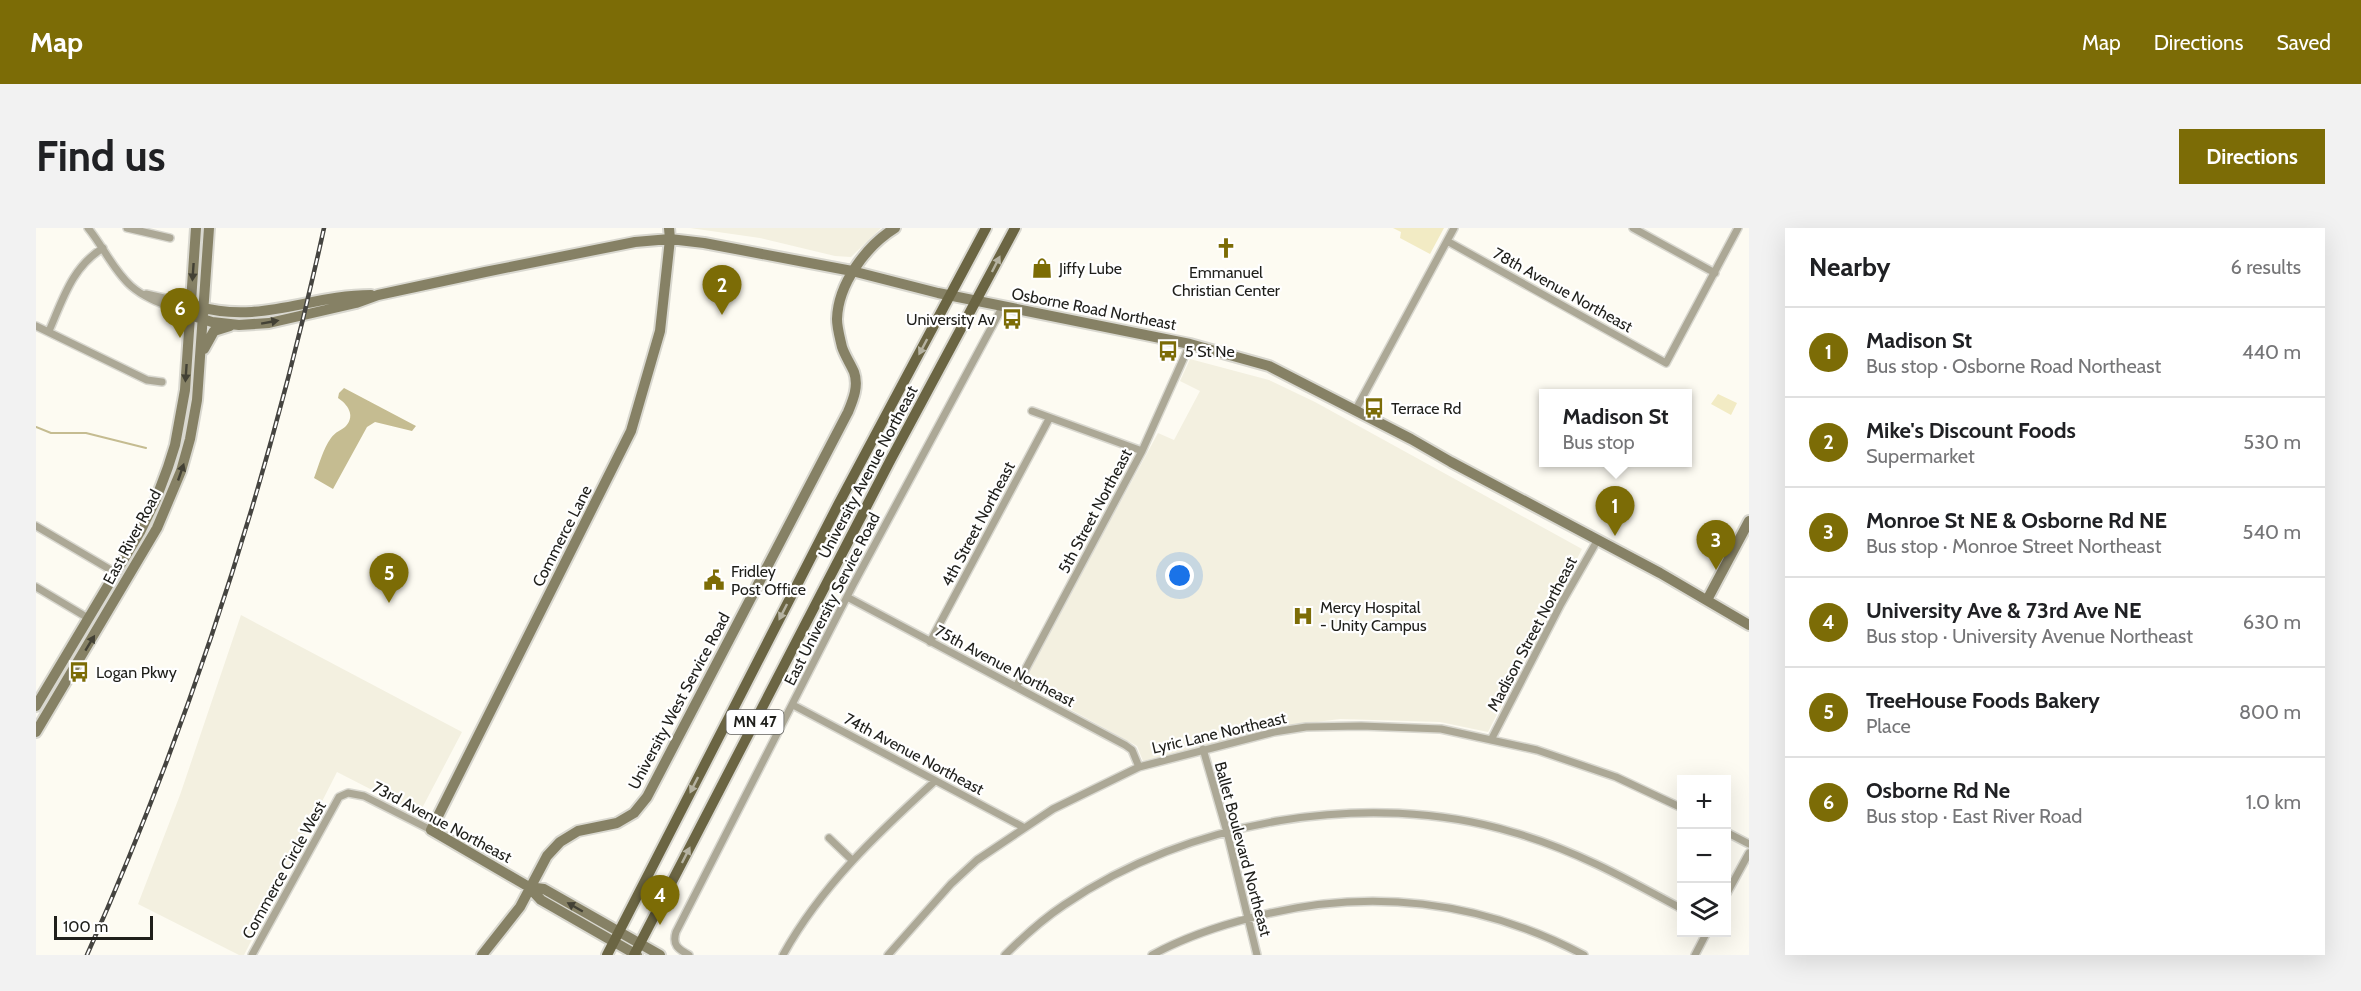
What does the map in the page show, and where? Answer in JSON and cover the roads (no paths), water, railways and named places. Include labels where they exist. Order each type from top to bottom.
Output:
[{"type":"main road","name":"University Avenue Northeast","points":[[607,955],[839,502],[986,228]]},
{"type":"main road","name":"University Avenue Northeast","points":[[636,952],[891,459],[1015,228]]},
{"type":"street","points":[[88,228],[129,285],[160,304],[191,309]]},
{"type":"street","points":[[128,228],[170,238]]},
{"type":"street","name":"East River Road","points":[[36,705],[140,532],[156,499],[175,445],[185,390],[196,228]]},
{"type":"street","name":"East River Road","points":[[36,732],[157,528],[172,497],[186,457],[194,424],[201,355],[209,228]]},
{"type":"street","name":"University West Service Road","points":[[482,955],[520,907],[547,856],[560,842],[578,831],[617,823],[634,813],[647,796],[848,412],[855,393],[855,375],[843,349],[837,320],[840,305],[852,271],[871,247],[895,228]]},
{"type":"street","points":[[1355,411],[1454,228]]},
{"type":"street","points":[[1633,228],[1715,273],[1738,228]]},
{"type":"street","name":"Osborne Road Northeast","points":[[191,309],[239,325],[269,323],[356,303],[378,295],[669,233],[704,243],[852,271],[977,301],[1190,344],[1269,366],[1411,439],[1749,625]]},
{"type":"street","name":"Commerce Lane","points":[[431,831],[631,431],[660,331],[669,233]]},
{"type":"street","name":"78th Avenue Northeast","points":[[1447,242],[1666,363],[1715,273]]},
{"type":"street","points":[[48,330],[78,269],[90,256],[103,248]]},
{"type":"street","points":[[143,294],[191,309]]},
{"type":"street","name":"Osborne Road Northeast","points":[[203,313],[253,313],[354,295],[378,295]]},
{"type":"street","name":"East University Service Road","points":[[689,955],[678,949],[674,939],[847,597],[1003,306]]},
{"type":"street","points":[[201,355],[214,331],[239,325]]},
{"type":"street","points":[[36,326],[147,380],[162,382]]},
{"type":"street","name":"5th Street Northeast","points":[[1016,687],[1142,451],[1190,344]]},
{"type":"street","points":[[1032,411],[1142,451]]},
{"type":"street","name":"4th Street Northeast","points":[[930,642],[1049,419]]},
{"type":"street","points":[[1707,600],[1749,521]]},
{"type":"street","points":[[36,526],[116,573]]},
{"type":"street","name":"Madison Street Northeast","points":[[1491,740],[1561,604],[1597,541]]},
{"type":"street","points":[[36,587],[88,618]]},
{"type":"street","name":"75th Avenue Northeast","points":[[847,597],[1125,744],[1135,754],[1139,767]]},
{"type":"street","points":[[36,705],[49,712]]},
{"type":"street","name":"74th Avenue Northeast","points":[[793,705],[1023,827]]},
{"type":"street","name":"Lyric Lane Northeast","points":[[888,955],[951,884],[977,860],[1023,827],[1076,796],[1139,767],[1274,732],[1306,727],[1360,726],[1441,729],[1537,750],[1616,777],[1677,806]]},
{"type":"street","name":"Ballet Boulevard Northeast","points":[[1203,749],[1227,832],[1257,955]]},
{"type":"street","points":[[783,955],[807,916],[852,860],[935,781]]},
{"type":"street","name":"73rd Avenue Northeast","points":[[339,797],[348,793],[364,796],[529,887],[544,889],[636,952],[660,955]]},
{"type":"street","name":"Commerce Circle West","points":[[252,955],[339,797]]},
{"type":"street","points":[[1005,955],[1062,906],[1089,888],[1162,852],[1227,832],[1278,822],[1346,814],[1383,813],[1464,820],[1511,831],[1559,846],[1677,906]]},
{"type":"street","points":[[1731,835],[1749,844]]},
{"type":"street","points":[[829,838],[852,860]]},
{"type":"street","points":[[1731,886],[1749,853]]},
{"type":"street","points":[[1152,955],[1176,942],[1214,927],[1247,918],[1313,904],[1390,900],[1437,905],[1479,913],[1517,924],[1552,938],[1584,955]]},
{"type":"street","points":[[1695,955],[1705,937]]},
{"type":"waterway","points":[[36,427],[51,433],[86,433],[146,448]]},
{"type":"railway","points":[[87,955],[161,778],[224,598],[279,414],[324,228]]},
{"type":"place","name":"Emmanuel Christian Center","points":[[1226,248]]},
{"type":"place","name":"Jiffy Lube","points":[[1042,268]]},
{"type":"place","name":"Mike's Discount Foods","points":[[722,315]]},
{"type":"place","name":"University Av","points":[[1012,319]]},
{"type":"place","name":"Osborne Rd Ne","points":[[180,338]]},
{"type":"place","name":"5 St Ne","points":[[1168,351]]},
{"type":"place","name":"Terrace Rd","points":[[1374,408]]},
{"type":"place","name":"Madison St","points":[[1615,536]]},
{"type":"place","name":"Monroe St NE & Osborne Rd NE","points":[[1716,570]]},
{"type":"place","name":"Fridley Post Office","points":[[714,580]]},
{"type":"place","name":"TreeHouse Foods Bakery","points":[[389,603]]},
{"type":"place","name":"Mercy Hospital - Unity Campus","points":[[1303,616]]},
{"type":"place","name":"Logan Pkwy","points":[[79,672]]},
{"type":"place","name":"University Ave & 73rd Ave NE","points":[[660,925]]}]
